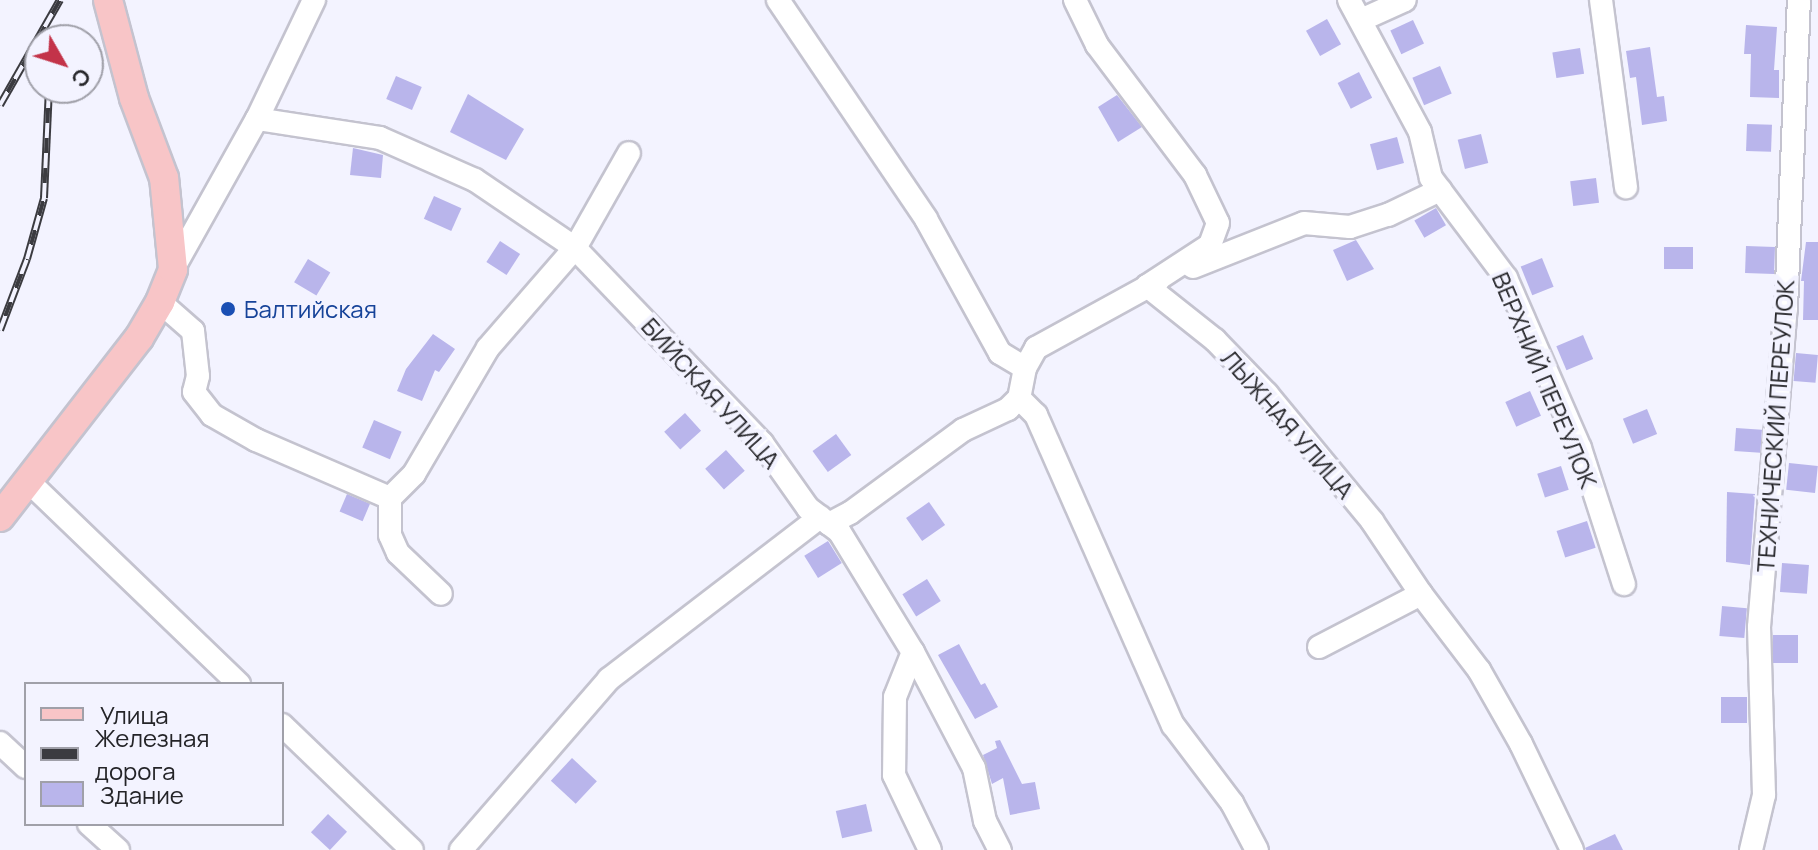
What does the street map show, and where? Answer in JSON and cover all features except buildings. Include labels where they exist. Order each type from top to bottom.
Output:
[{"type":"main road","points":[[0,517],[139,338],[160,302],[173,269],[164,178],[134,98],[108,0]]},
{"type":"street","points":[[173,269],[257,119],[314,0]]},
{"type":"street","points":[[778,0],[926,219],[1000,353],[1025,368]]},
{"type":"street","points":[[461,850],[609,679],[825,520],[850,513],[963,430],[1008,409],[1019,398],[1025,368],[1036,348],[1147,286],[1210,245],[1218,223],[1195,175],[1097,45],[1075,0]]},
{"type":"street","name":"ВЕРХНИЙ ПЕРЕУЛОК","points":[[1349,0],[1420,132],[1431,178],[1506,278],[1580,448],[1624,584]]},
{"type":"street","points":[[1361,20],[1405,0]]},
{"type":"street","points":[[1601,0],[1626,187]]},
{"type":"street","name":"ТЕХНИЧЕСКИЙ ПЕРЕУЛОК","points":[[1751,850],[1764,795],[1759,627],[1786,308],[1799,0]]},
{"type":"street","name":"БИЙСКАЯ УЛИЦА","points":[[257,119],[380,138],[475,180],[575,248],[762,443],[808,508],[839,531],[913,652],[974,768],[985,821],[1000,850]]},
{"type":"street","points":[[441,594],[398,553],[390,535],[390,498],[414,474],[488,348],[575,248],[629,153]]},
{"type":"street","points":[[1147,286],[1304,223],[1350,227],[1388,215],[1440,190]]},
{"type":"street","name":"ЛЫЖНАЯ УЛИЦА","points":[[1147,286],[1215,340],[1267,394],[1372,521],[1421,594],[1479,670],[1521,744],[1572,850]]},
{"type":"street","points":[[160,302],[193,331],[198,376],[194,392],[212,415],[269,446],[390,498]]},
{"type":"street","points":[[1019,398],[1036,415],[1173,725],[1232,803],[1257,850]]},
{"type":"street","points":[[28,481],[237,682]]},
{"type":"street","points":[[1319,647],[1421,594]]},
{"type":"street","points":[[913,652],[895,697],[894,775],[930,850]]},
{"type":"street","points":[[284,727],[412,850]]},
{"type":"street","points":[[0,743],[24,765]]},
{"type":"street","points":[[91,826],[118,850]]},
{"type":"railway","points":[[0,105],[60,0]]},
{"type":"railway","points":[[0,330],[27,259],[44,198],[48,104]]},
{"type":"place","name":"Балтийская","points":[[228,309]]}]
